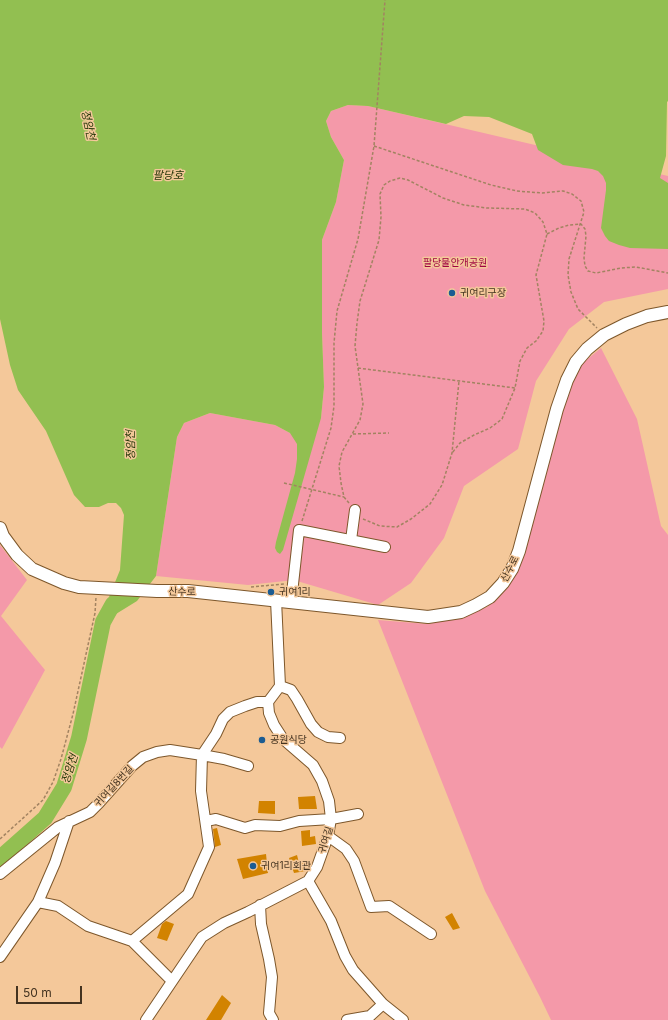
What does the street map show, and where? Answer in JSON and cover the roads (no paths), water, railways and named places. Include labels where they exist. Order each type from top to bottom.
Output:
[{"type":"main road","name":"산수로","points":[[0,528],[3,536],[17,554],[32,569],[64,583],[79,587],[157,592],[188,591],[428,618],[461,612],[476,606],[490,597],[503,583],[512,569],[557,409],[567,380],[576,362],[586,349],[604,335],[647,316],[668,312]]},
{"type":"street","points":[[352,540],[355,510]]},
{"type":"street","points":[[291,602],[299,530],[385,547]]},
{"type":"street","points":[[132,941],[188,894],[209,847],[201,791],[202,755],[216,734],[223,719],[230,712],[257,702],[268,702],[280,686],[276,600]]},
{"type":"street","points":[[280,686],[291,690],[311,724],[318,732],[328,737],[340,738]]},
{"type":"street","name":"귀여길","points":[[268,702],[269,713],[274,725],[283,739],[313,765],[322,781],[329,801],[331,819],[328,836],[317,867],[308,881]]},
{"type":"street","name":"귀여길8번길","points":[[0,874],[58,827],[90,812],[132,766],[143,757],[156,752],[170,750],[224,758],[248,766]]},
{"type":"street","points":[[206,821],[216,818],[245,828],[255,825],[280,826],[299,821],[331,819],[358,814]]},
{"type":"street","points":[[0,957],[38,902],[55,863],[69,821]]},
{"type":"street","points":[[328,836],[346,849],[354,861],[370,908],[389,906],[431,934]]},
{"type":"street","points":[[146,1020],[202,937],[224,923],[308,881],[329,916],[345,956],[353,970],[383,1004],[402,1020]]},
{"type":"street","points":[[38,902],[58,906],[88,926],[132,941],[172,981]]},
{"type":"street","points":[[260,906],[261,924],[272,977],[269,1013],[273,1020]]},
{"type":"street","points":[[346,1020],[370,1016],[383,1004]]},
{"type":"water","name":"팔당호","points":[[0,0],[668,0],[668,101],[666,156],[660,178],[668,183],[668,249],[630,248],[609,241],[601,228],[606,190],[606,183],[603,176],[598,171],[592,169],[563,165],[538,150],[532,134],[489,117],[464,116],[446,124],[368,106],[348,105],[331,111],[326,121],[331,137],[344,160],[336,202],[322,240],[322,333],[324,387],[321,418],[283,550],[280,554],[275,548],[295,473],[297,459],[297,444],[290,433],[275,425],[210,413],[184,423],[177,437],[156,576],[137,601],[103,622],[107,602],[120,570],[124,515],[121,508],[116,503],[108,503],[99,507],[85,507],[74,495],[46,431],[18,390],[10,365],[0,319]]},
{"type":"waterway","name":"정암천","points":[[0,858],[45,818],[64,787],[79,738],[103,622],[113,604]]},
{"type":"place","name":"귀여리구장","points":[[452,293]]},
{"type":"place","name":"귀여1리","points":[[271,592]]},
{"type":"place","name":"공원식당","points":[[262,740]]},
{"type":"place","name":"귀여1리회관","points":[[253,866]]},
{"type":"park label","name":"팔당물안개공원","points":[[455,263]]}]
